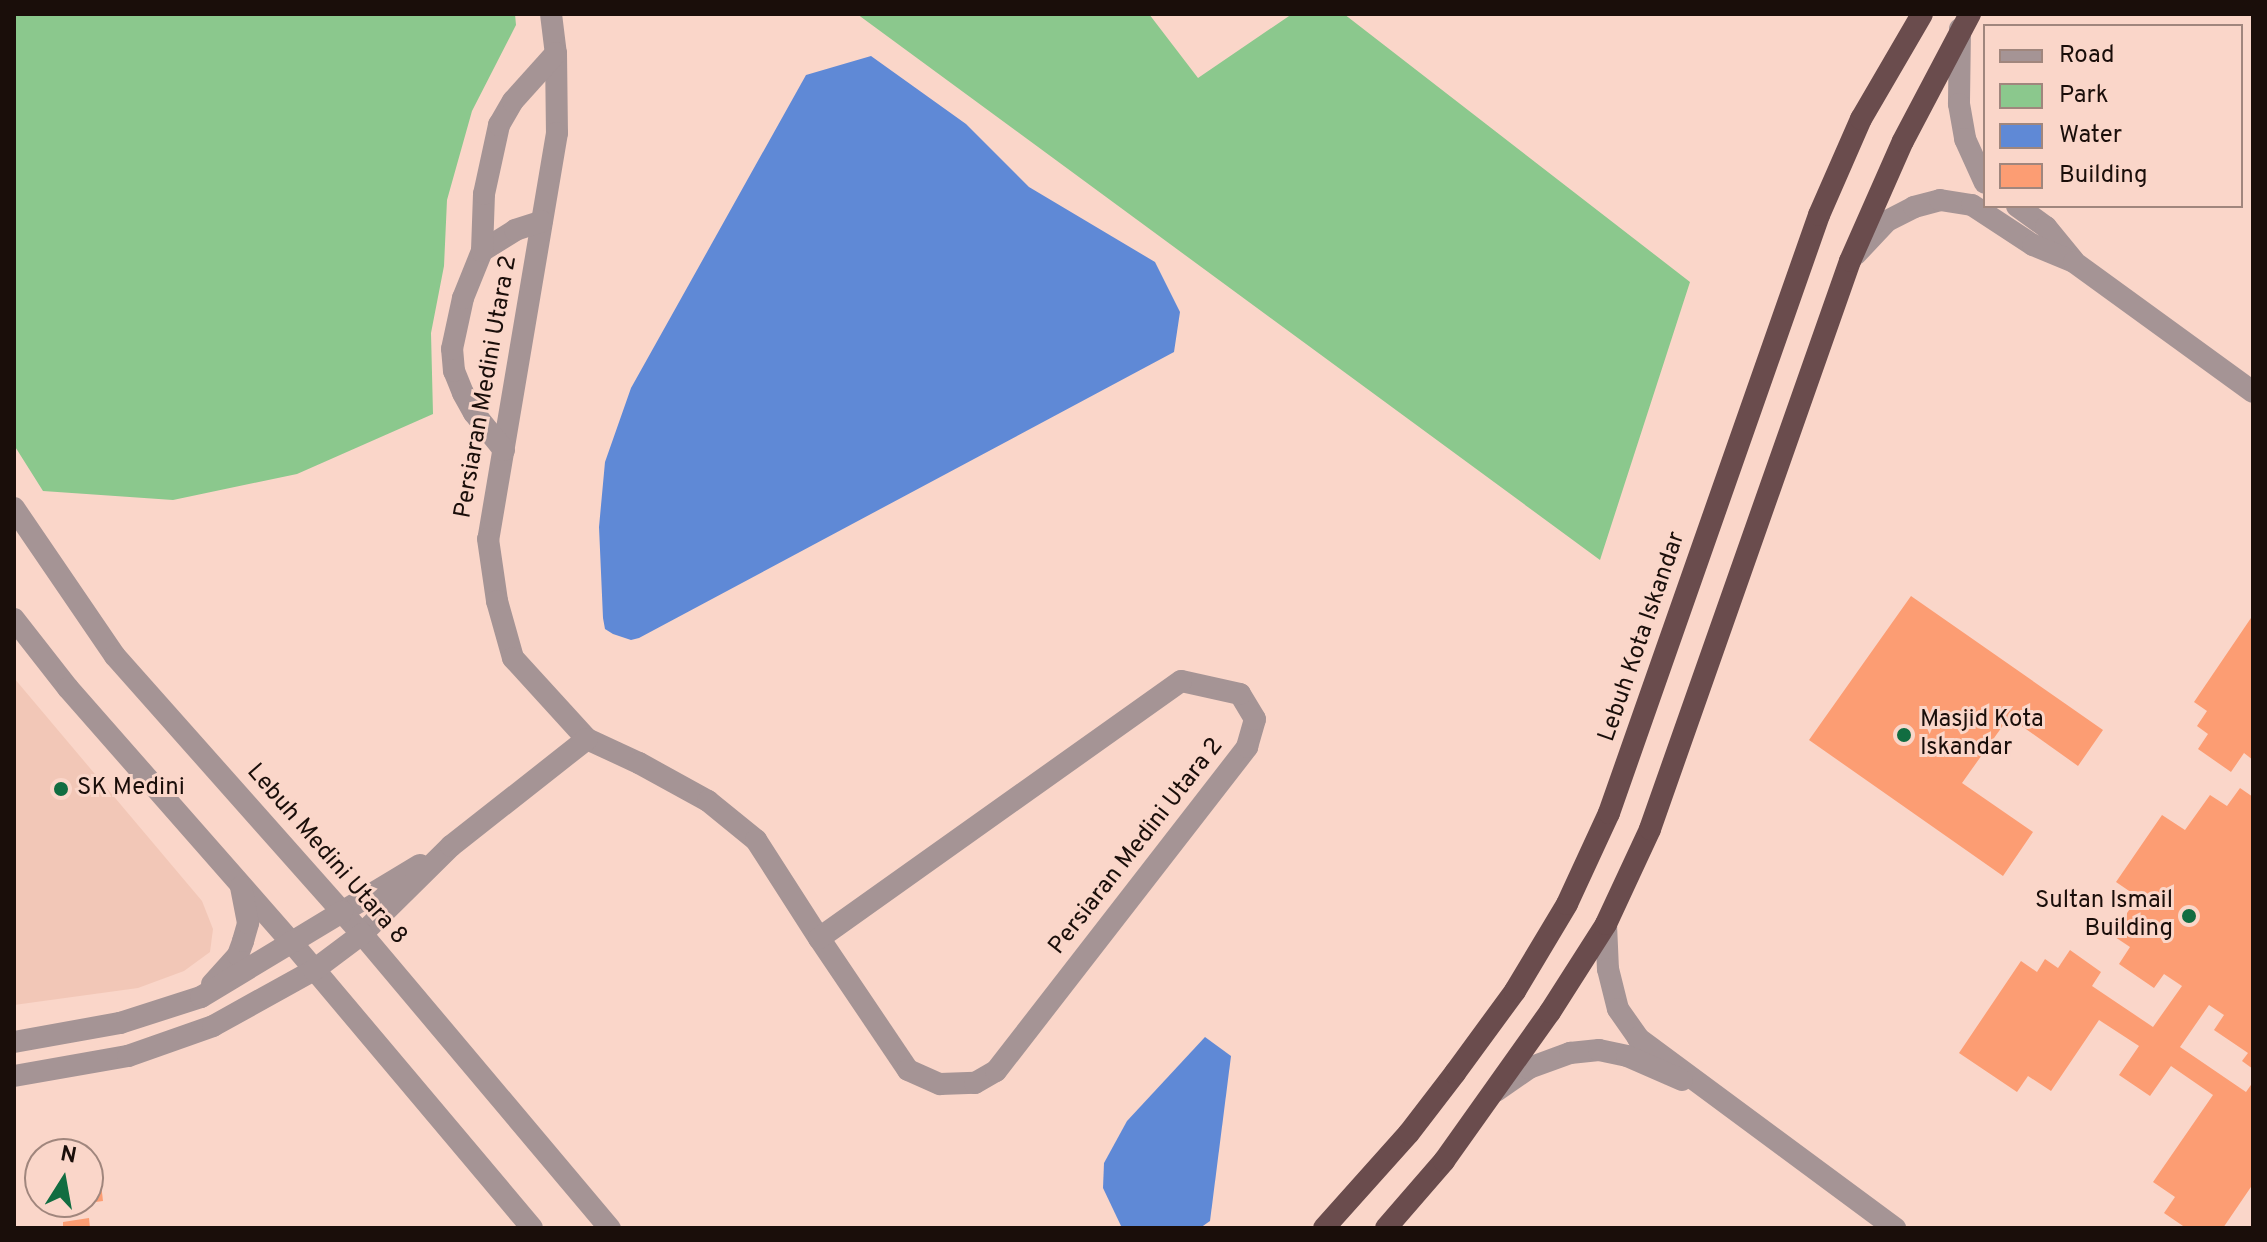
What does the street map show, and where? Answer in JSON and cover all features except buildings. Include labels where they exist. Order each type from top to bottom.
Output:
[{"type":"highway","name":"Lebuh Kota Iskandar","points":[[1324,1228],[1409,1133],[1455,1073],[1515,991],[1567,904],[1614,799],[1819,215],[1861,119],[1922,14]]},
{"type":"highway","points":[[1386,1228],[1444,1161],[1550,1012],[1606,924],[1650,829],[1850,261],[1903,141],[1965,21]]},
{"type":"street","name":"Persiaran Medini Utara 2","points":[[551,14],[556,53],[557,133],[488,539],[497,601],[513,658],[587,739],[708,801],[756,840],[819,938],[908,1070],[940,1084],[975,1083],[996,1071],[1247,747],[1255,719],[1240,694],[1181,681],[819,938]]},
{"type":"street","points":[[1965,21],[1959,104],[1963,127],[1983,178]]},
{"type":"street","points":[[504,450],[474,413],[454,371],[455,327],[482,251],[484,194],[499,125],[513,101],[556,53]]},
{"type":"street","points":[[1850,261],[1887,221],[1914,207],[1940,200],[1972,205],[2033,245],[2074,262],[2253,392]]},
{"type":"street","points":[[2020,208],[2046,227],[2074,262]]},
{"type":"street","points":[[482,251],[515,230],[542,221]]},
{"type":"street","name":"Lebuh Medini Utara 8","points":[[14,508],[115,656],[362,934],[610,1228]]},
{"type":"street","points":[[14,619],[68,688],[293,944],[532,1228]]},
{"type":"street","points":[[14,1076],[128,1056],[213,1026],[314,970],[362,934],[451,846],[587,739]]},
{"type":"street","points":[[14,1042],[120,1023],[201,997],[451,846]]},
{"type":"street","points":[[201,997],[238,955],[248,923],[241,886]]},
{"type":"street","points":[[1606,924],[1608,969],[1618,1009],[1638,1038],[1727,1100],[1895,1228]]},
{"type":"street","points":[[1489,1096],[1529,1068],[1570,1053],[1599,1050],[1627,1056],[1727,1100]]},
{"type":"shaded area","name":"SK Medini","points":[[14,678],[202,901],[213,929],[210,952],[184,971],[138,988],[14,1005]]},
{"type":"green space","points":[[14,14],[515,14],[516,25],[472,111],[447,200],[444,266],[431,333],[433,414],[297,474],[173,500],[43,491],[14,445]]},
{"type":"green space","points":[[857,14],[1149,14],[1198,78],[1292,14],[1344,14],[1690,282],[1600,560]]},
{"type":"water","points":[[871,56],[966,124],[1029,187],[1155,262],[1180,312],[1174,352],[639,638],[631,640],[613,634],[605,629],[603,618],[599,527],[605,462],[631,388],[806,75]]},
{"type":"water","points":[[1205,1037],[1231,1056],[1210,1221],[1200,1228],[1122,1228],[1103,1188],[1104,1163],[1127,1121]]},
{"type":"place","name":"Masjid Kota Iskandar","points":[[1904,735]]},
{"type":"place","name":"SK Medini","points":[[61,789]]},
{"type":"place","name":"Sultan Ismail Building","points":[[2189,916]]}]
